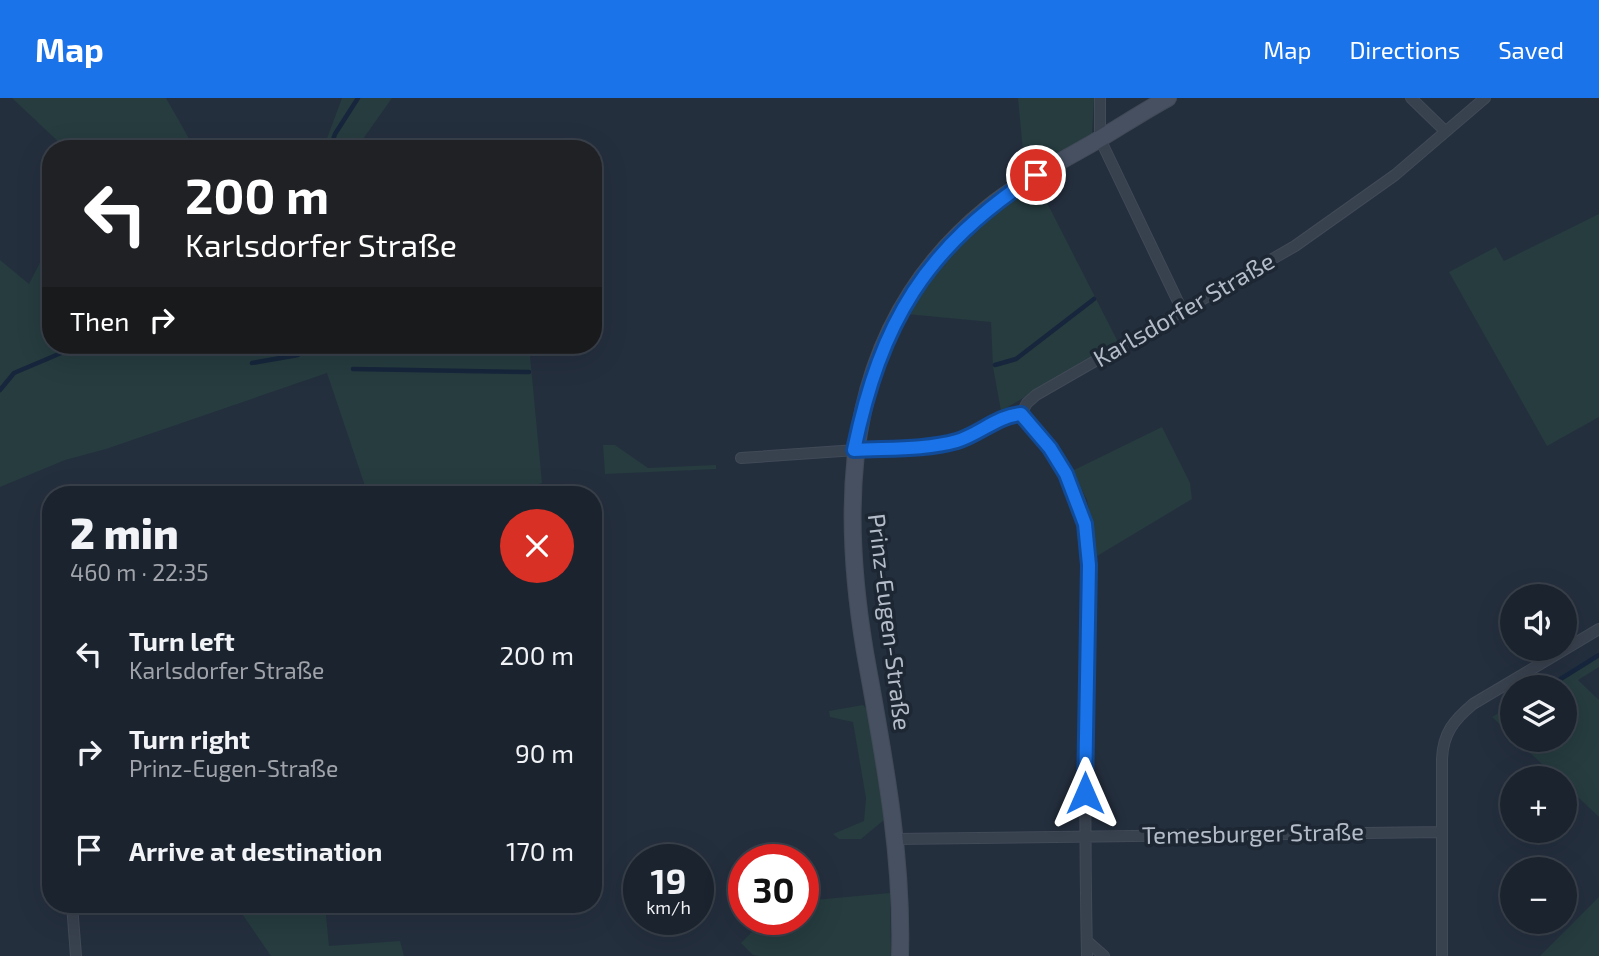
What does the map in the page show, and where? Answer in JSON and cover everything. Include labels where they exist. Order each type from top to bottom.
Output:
[{"type":"street","points":[[1100,98],[1100,139],[1182,310]]},
{"type":"street","name":"Prinz-Eugen-Straße","points":[[900,956],[896,839],[857,584],[852,494],[854,450],[884,344],[909,296],[938,256],[989,208],[1168,98]]},
{"type":"street","points":[[1411,98],[1444,130]]},
{"type":"street","name":"Karlsdorfer Straße","points":[[741,458],[943,444],[970,437],[1009,415],[1021,414],[1027,403],[1036,395],[1295,246],[1395,175],[1444,130],[1485,98]]},
{"type":"street","points":[[1021,414],[1050,448],[1066,474],[1085,524],[1089,565],[1087,956]]},
{"type":"street","points":[[1442,956],[1442,749],[1447,732],[1457,718],[1473,704],[1599,629]]},
{"type":"street","name":"Temesburger Straße","points":[[896,839],[1442,831]]},
{"type":"street","points":[[73,913],[76,956]]},
{"type":"street","points":[[1087,941],[1104,956]]},
{"type":"green space","points":[[12,98],[166,98],[190,140],[56,140]]},
{"type":"green space","points":[[342,98],[392,98],[364,140],[326,140]]},
{"type":"green space","points":[[1018,98],[1094,98],[1092,134],[1025,173]]},
{"type":"green space","points":[[1037,183],[1118,342],[1001,411],[993,367],[991,322],[906,314],[953,249],[975,228]]},
{"type":"green space","points":[[1599,214],[1599,417],[1547,446],[1449,272],[1496,247],[1504,261]]},
{"type":"green space","points":[[42,259],[42,354],[530,354],[542,483],[534,486],[365,486],[327,373],[106,449],[65,460],[0,487],[0,260],[29,284]]},
{"type":"green space","points":[[1162,427],[1190,483],[1192,499],[1097,556],[1087,500],[1072,471]]},
{"type":"green space","points":[[603,445],[615,445],[648,468],[716,465],[716,469],[605,474]]},
{"type":"green space","points":[[1599,653],[1599,667],[1578,680],[1599,700],[1599,817],[1577,796],[1577,766],[1544,766],[1529,752],[1577,752],[1577,675],[1563,675]]},
{"type":"green space","points":[[863,705],[868,710],[884,820],[861,839],[839,839],[833,834],[864,821],[866,798],[853,722],[830,717],[829,711]]},
{"type":"green space","points":[[1500,712],[1500,725],[1492,717]]},
{"type":"green space","points":[[890,893],[891,956],[760,956],[753,955],[741,943],[749,935],[819,935],[819,900]]},
{"type":"green space","points":[[1599,897],[1599,956],[1540,956],[1562,934],[1577,934],[1577,919]]},
{"type":"green space","points":[[241,913],[326,913],[329,946],[400,941],[404,956],[271,956]]},
{"type":"waterway","points":[[333,140],[358,98]]},
{"type":"waterway","points":[[995,365],[1016,359],[1094,299]]},
{"type":"waterway","points":[[0,390],[14,373],[59,354]]},
{"type":"waterway","points":[[252,363],[298,355]]},
{"type":"waterway","points":[[353,369],[529,372]]},
{"type":"waterway","points":[[1567,675],[1599,655]]},
{"type":"route","points":[[1036,175],[989,208],[956,237],[938,256],[909,296],[884,344],[873,373],[854,450],[957,441],[970,437],[1009,415],[1021,414],[1050,448],[1080,502],[1088,545],[1085,793]]}]
